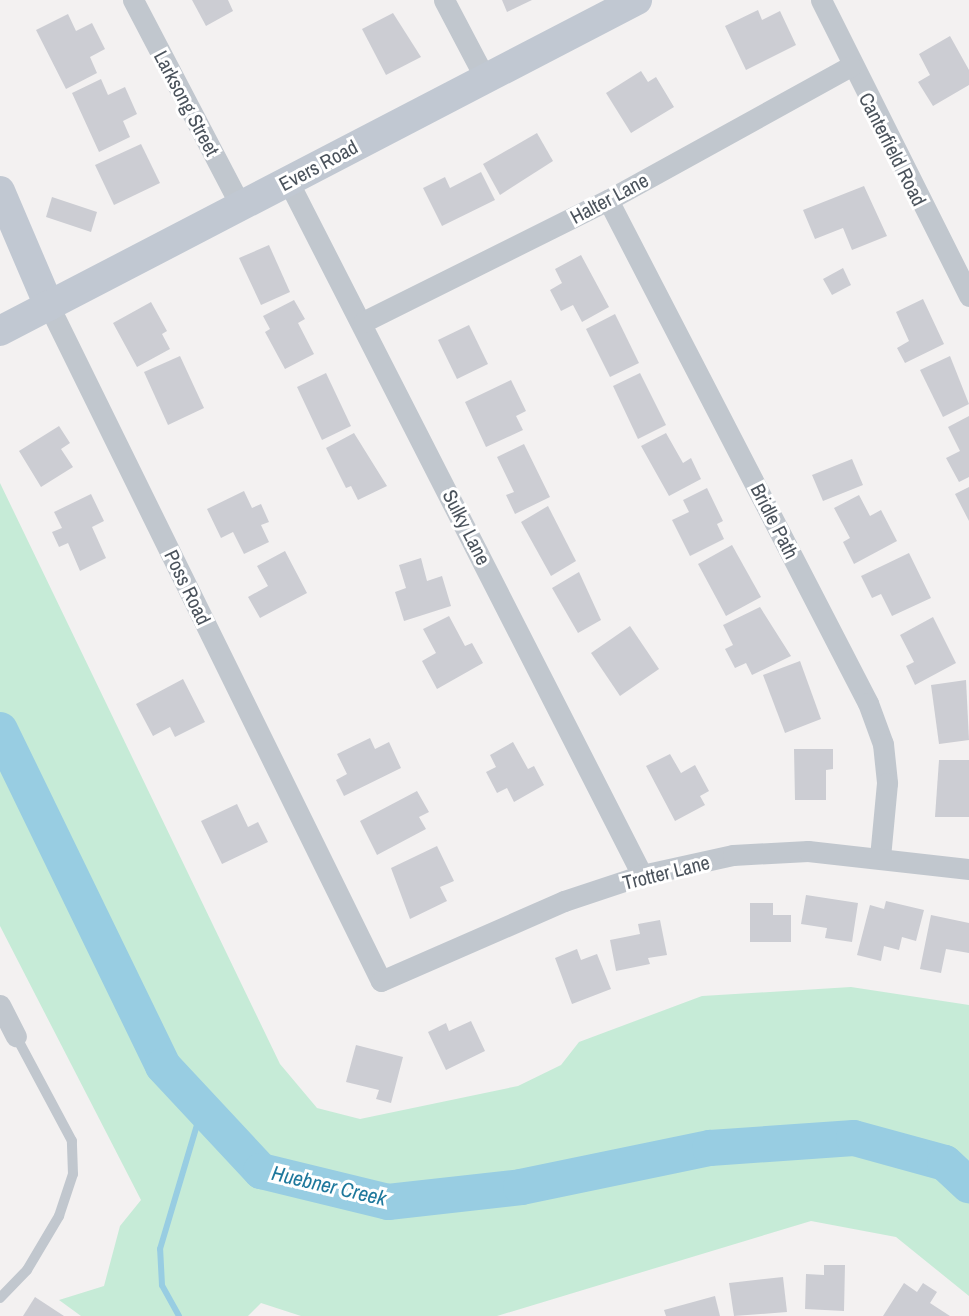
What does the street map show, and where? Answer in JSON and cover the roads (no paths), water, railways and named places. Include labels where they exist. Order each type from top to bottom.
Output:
[{"type":"main road","name":"Evers Road","points":[[0,331],[637,0]]},
{"type":"main road","name":"Poss Road","points":[[0,191],[49,306]]},
{"type":"street","name":"Larksong Street","points":[[133,0],[241,207]]},
{"type":"street","points":[[444,0],[485,78]]},
{"type":"street","name":"Canterfield Road","points":[[821,0],[851,66],[969,296]]},
{"type":"street","name":"Halter Lane","points":[[363,322],[608,200],[851,66]]},
{"type":"street","name":"Sulky Lane","points":[[288,181],[363,322],[642,876]]},
{"type":"street","name":"Bridle Path","points":[[608,200],[868,703],[883,744],[887,783],[880,857]]},
{"type":"street","name":"Poss Road","points":[[49,306],[381,981]]},
{"type":"street","name":"Trotter Lane","points":[[381,981],[564,901],[642,876],[733,855],[808,851],[880,857],[969,869]]},
{"type":"street","points":[[2,1014],[16,1036]]},
{"type":"lane","points":[[0,1298],[27,1270],[53,1225],[73,1174],[72,1141],[16,1036]]},
{"type":"waterway","name":"Huebner Creek","points":[[0,730],[163,1066],[261,1171],[388,1202],[521,1187],[710,1148],[854,1138],[945,1163],[969,1185]]},
{"type":"waterway","points":[[179,1316],[162,1285],[160,1249],[202,1108]]}]
